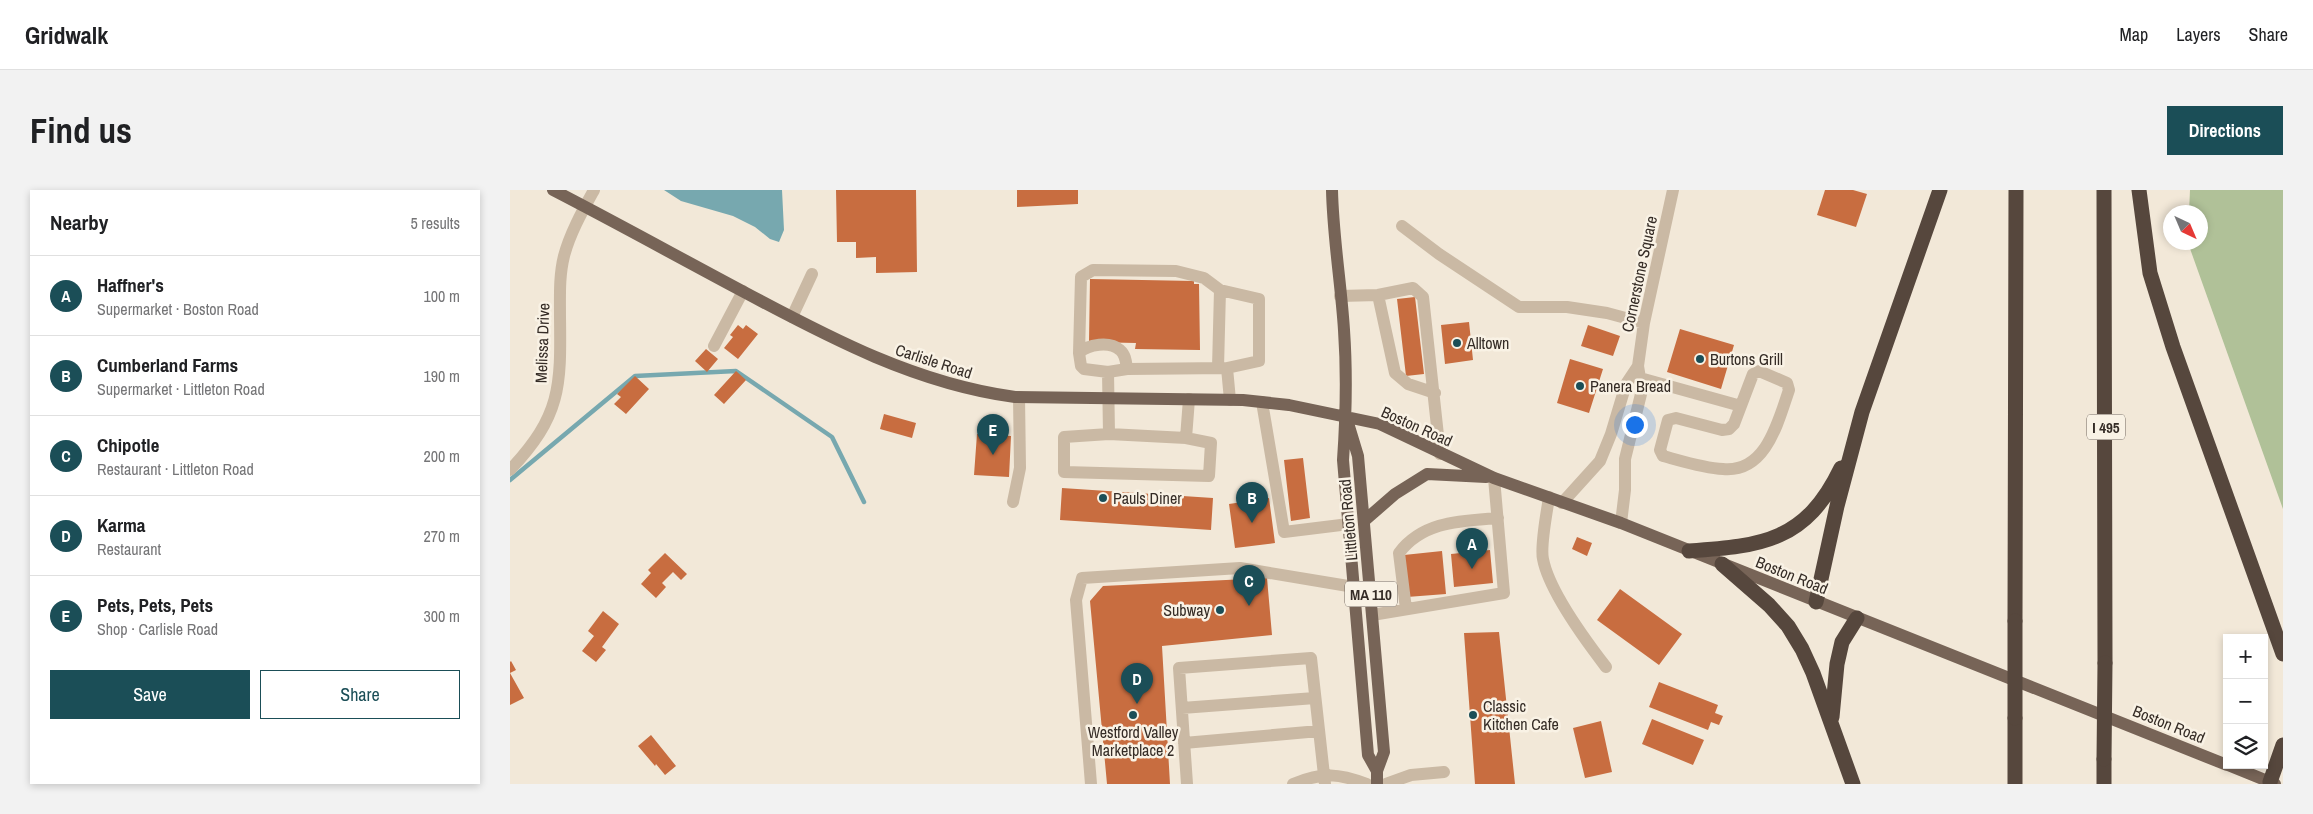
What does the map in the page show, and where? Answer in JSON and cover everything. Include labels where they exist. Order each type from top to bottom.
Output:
[{"type":"highway","points":[[1816,602],[1862,412],[1940,190]]},
{"type":"highway","points":[[2015,784],[2016,190]]},
{"type":"highway","name":"I 495","points":[[2104,190],[2104,784]]},
{"type":"highway","points":[[2139,190],[2150,273],[2173,347],[2283,654]]},
{"type":"highway","points":[[1689,551],[1730,548],[1755,543],[1780,536],[1799,524],[1821,503],[1856,435]]},
{"type":"highway","points":[[1722,564],[1769,605],[1788,626],[1813,673],[1853,784]]},
{"type":"highway","points":[[1832,726],[1837,664],[1842,642],[1857,618]]},
{"type":"highway","points":[[2273,783],[2283,745]]},
{"type":"main road","name":"Carlisle Road","points":[[553,190],[792,318],[880,360],[935,380],[984,393],[1019,397],[1230,400],[1289,405],[1346,416]]},
{"type":"main road","name":"Littleton Road","points":[[1332,190],[1334,244],[1344,331],[1346,416],[1343,460],[1368,755],[1377,778]]},
{"type":"main road","name":"Littleton Road","points":[[1346,416],[1358,456],[1384,752],[1377,778]]},
{"type":"main road","name":"Boston Road","points":[[1346,416],[1380,424],[1494,478],[1621,522],[1816,602],[2223,763]]},
{"type":"main road","points":[[1364,521],[1395,494],[1427,474],[1494,478]]},
{"type":"main road","name":"Boston Road","points":[[2237,769],[2273,783]]},
{"type":"street","name":"Melissa Drive","points":[[510,470],[535,440],[553,408],[560,365],[560,281],[564,255],[594,190]]},
{"type":"street","name":"Cornerstone Square","points":[[1621,522],[1625,490],[1625,459],[1642,390],[1638,366],[1644,323],[1673,190]]},
{"type":"street","points":[[1402,226],[1438,254],[1519,307],[1566,307],[1607,313],[1644,323]]},
{"type":"street","points":[[1093,270],[1176,271],[1204,278],[1220,290],[1260,299],[1259,361],[1223,368],[1127,369],[1108,372],[1084,369],[1079,353],[1081,277],[1086,273],[1093,270]]},
{"type":"street","points":[[792,318],[812,274]]},
{"type":"street","points":[[1340,296],[1378,295],[1413,288],[1423,297],[1435,393],[1440,454]]},
{"type":"street","points":[[1220,290],[1223,368],[1230,400]]},
{"type":"street","points":[[714,346],[743,291]]},
{"type":"street","points":[[1378,295],[1395,373],[1408,384],[1435,393]]},
{"type":"street","points":[[1079,353],[1085,348],[1095,345],[1115,347],[1122,351],[1126,359],[1127,369]]},
{"type":"street","name":"Cornerstone Square","points":[[1562,503],[1600,461],[1611,434],[1626,384],[1638,366]]},
{"type":"street","points":[[1759,371],[1787,383],[1789,390],[1770,441],[1759,456],[1746,465],[1725,470],[1663,456],[1660,450],[1668,420],[1676,418],[1722,430],[1729,429],[1734,424],[1741,406],[1753,374],[1759,371]]},
{"type":"street","points":[[1108,372],[1109,434]]},
{"type":"street","points":[[1640,378],[1741,406]]},
{"type":"street","points":[[1013,502],[1020,468],[1019,397]]},
{"type":"street","points":[[1186,438],[1189,399]]},
{"type":"street","points":[[1262,402],[1284,532],[1349,524]]},
{"type":"street","points":[[1109,434],[1186,438],[1211,443],[1209,476],[1064,472],[1064,437],[1109,434]]},
{"type":"street","points":[[1372,615],[1504,593],[1494,478]]},
{"type":"street","points":[[1549,497],[1542,558],[1548,576],[1579,631],[1606,667]]},
{"type":"street","points":[[1406,609],[1399,553],[1406,544],[1445,522],[1498,518]]},
{"type":"street","points":[[1091,784],[1076,600],[1082,578],[1240,568],[1354,587]]},
{"type":"street","points":[[1187,784],[1179,668],[1311,658],[1324,779]]},
{"type":"street","points":[[1182,708],[1315,698]]},
{"type":"street","points":[[1184,743],[1319,731]]},
{"type":"street","points":[[1386,784],[1411,775],[1444,772]]},
{"type":"street","points":[[1294,784],[1346,776],[1368,784]]},
{"type":"green space","points":[[2190,190],[2283,190],[2283,509],[2190,250],[2208,250],[2208,205],[2189,205]]},
{"type":"water","points":[[664,190],[782,190],[784,230],[779,242],[770,239],[755,227],[733,216],[681,201]]},
{"type":"building","points":[[836,190],[916,190],[917,272],[876,273],[876,257],[856,258],[856,242],[837,242]]},
{"type":"building","points":[[1017,190],[1078,190],[1078,204],[1017,207]]},
{"type":"building","points":[[1825,190],[1853,190],[1867,194],[1856,227],[1817,215]]},
{"type":"building","points":[[1090,279],[1194,281],[1194,284],[1199,284],[1200,350],[1135,349],[1136,343],[1089,342]]},
{"type":"building","points":[[1415,297],[1424,374],[1406,376],[1397,299]]},
{"type":"building","name":"Alltown","points":[[1469,322],[1473,360],[1445,364],[1441,325]]},
{"type":"building","points":[[738,325],[743,329],[746,325],[758,334],[738,359],[724,348],[733,337],[730,335]]},
{"type":"building","points":[[1588,325],[1620,336],[1613,356],[1581,346]]},
{"type":"building","name":"Burtons Grill","points":[[1680,329],[1734,345],[1721,389],[1667,372]]},
{"type":"building","points":[[706,349],[718,359],[707,372],[695,361]]},
{"type":"building","name":"Panera Bread","points":[[1570,359],[1603,369],[1589,413],[1557,403]]},
{"type":"building","points":[[736,371],[746,380],[724,404],[714,395]]},
{"type":"building","points":[[635,376],[649,389],[626,414],[614,404],[621,397],[617,394]]},
{"type":"building","points":[[884,414],[916,423],[912,438],[880,429]]},
{"type":"building","points":[[977,434],[1011,436],[1009,477],[974,475]]},
{"type":"building","points":[[1303,458],[1310,518],[1291,521],[1284,460]]},
{"type":"building","points":[[1062,488],[1213,498],[1211,530],[1060,520]]},
{"type":"building","points":[[1269,498],[1275,543],[1235,548],[1229,504]]},
{"type":"building","points":[[1577,537],[1592,543],[1587,556],[1572,549]]},
{"type":"building","points":[[1490,550],[1493,583],[1454,587],[1451,554]]},
{"type":"building","points":[[1442,551],[1446,594],[1407,597],[1404,555]]},
{"type":"building","points":[[665,553],[687,574],[681,580],[673,572],[662,583],[666,587],[656,598],[641,584],[651,573],[648,570]]},
{"type":"building","name":"Westford Valley Marketplace 2","points":[[1267,578],[1272,635],[1162,646],[1170,784],[1107,784],[1090,601],[1103,586]]},
{"type":"building","points":[[1620,589],[1682,634],[1659,665],[1597,620]]},
{"type":"building","points":[[603,611],[619,624],[602,647],[606,650],[596,662],[582,651],[594,636],[588,631]]},
{"type":"building","points":[[1499,632],[1515,784],[1475,784],[1464,633]]},
{"type":"building","points":[[511,661],[516,670],[510,673],[510,662]]},
{"type":"building","points":[[510,673],[524,698],[510,705]]},
{"type":"building","points":[[1659,682],[1718,705],[1715,713],[1723,716],[1719,725],[1711,722],[1708,730],[1649,707]]},
{"type":"building","points":[[1652,719],[1704,740],[1693,765],[1642,744]]},
{"type":"building","points":[[1601,721],[1612,772],[1585,778],[1573,728]]},
{"type":"building","points":[[651,735],[676,766],[665,775],[638,746]]},
{"type":"waterway","points":[[510,480],[635,376],[736,371],[832,437],[864,502]]},
{"type":"place","name":"Alltown","points":[[1457,343]]},
{"type":"place","name":"Burtons Grill","points":[[1700,359]]},
{"type":"place","name":"Panera Bread","points":[[1580,386]]},
{"type":"place","name":"Pets, Pets, Pets","points":[[993,455]]},
{"type":"place","name":"Pauls Diner","points":[[1103,498]]},
{"type":"place","name":"Cumberland Farms","points":[[1252,523]]},
{"type":"place","name":"Haffner's","points":[[1472,569]]},
{"type":"place","name":"Chipotle","points":[[1249,606]]},
{"type":"place","name":"Subway","points":[[1220,610]]},
{"type":"place","name":"Karma","points":[[1137,704]]},
{"type":"place","name":"Westford Valley Marketplace 2","points":[[1133,715]]},
{"type":"place","name":"Classic Kitchen Cafe","points":[[1473,715]]}]
